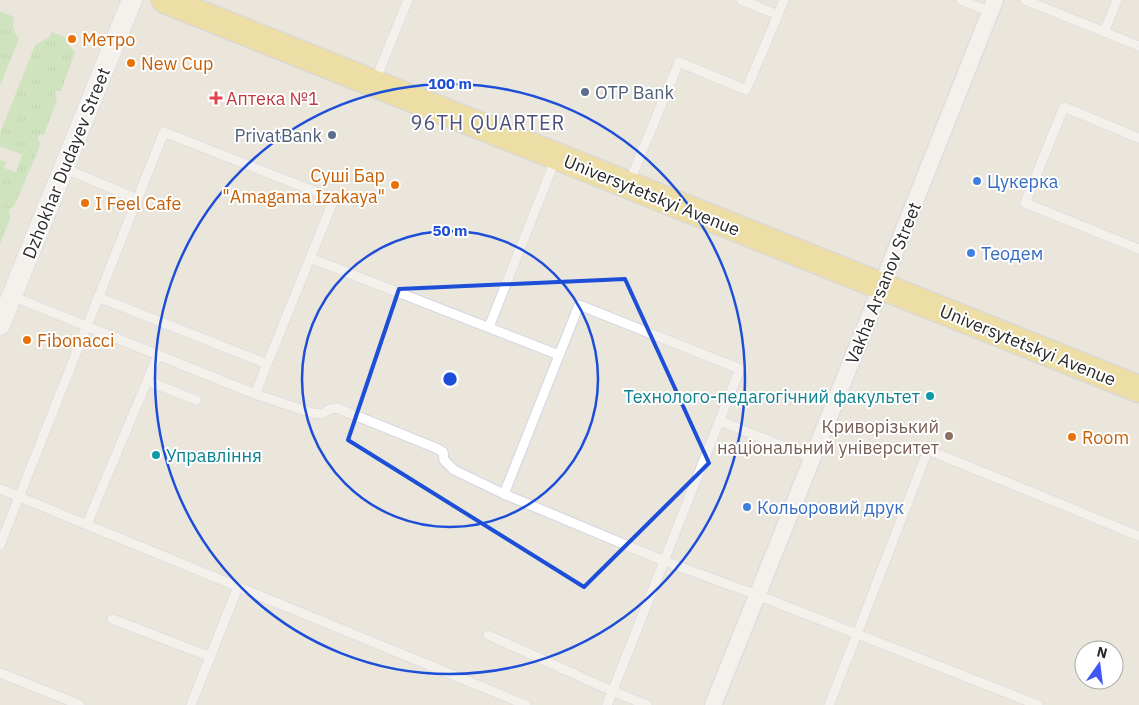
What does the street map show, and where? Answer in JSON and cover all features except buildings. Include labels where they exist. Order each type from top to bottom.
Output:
[{"type":"main road","name":"Universytetskyi Avenue","points":[[165,0],[1139,389]]},
{"type":"street","name":"Dzhokhar Dudayev Street","points":[[0,325],[132,0]]},
{"type":"street","name":"Vakha Arsanov Street","points":[[713,705],[993,6]]},
{"type":"lane","points":[[374,84],[408,0]]},
{"type":"lane","points":[[741,0],[778,15]]},
{"type":"lane","points":[[628,185],[679,62],[746,90],[784,0]]},
{"type":"lane","points":[[961,0],[993,6]]},
{"type":"lane","points":[[1025,0],[1139,46]]},
{"type":"lane","points":[[1104,32],[1116,0]]},
{"type":"lane","points":[[1139,138],[1064,107],[1025,203],[1139,250]]},
{"type":"lane","points":[[0,545],[164,132],[334,199],[255,394]]},
{"type":"lane","points":[[489,328],[556,156]]},
{"type":"lane","points":[[64,168],[138,199]]},
{"type":"lane","points":[[310,258],[559,355]]},
{"type":"lane","points":[[12,296],[255,394],[312,413],[322,414],[330,409],[337,408],[436,448],[443,452],[444,460],[454,470],[504,494],[664,561],[757,595],[1038,705]]},
{"type":"lane","points":[[98,298],[267,364]]},
{"type":"lane","points":[[504,494],[579,305],[740,368],[607,705]]},
{"type":"lane","points":[[87,524],[158,355]]},
{"type":"lane","points":[[148,382],[196,400]]},
{"type":"lane","points":[[720,421],[813,458]]},
{"type":"lane","points":[[829,705],[928,450],[1139,536]]},
{"type":"lane","points":[[0,489],[526,705]]},
{"type":"lane","points":[[191,705],[238,587]]},
{"type":"lane","points":[[112,619],[210,657]]},
{"type":"lane","points":[[488,635],[612,691],[648,705]]},
{"type":"lane","points":[[0,673],[80,705]]},
{"type":"highlighted area","points":[[625,279],[709,463],[584,587],[348,440],[399,289]]},
{"type":"green space","points":[[0,11],[14,17],[14,28],[19,39],[0,86]]},
{"type":"green space","points":[[52,32],[67,38],[67,43],[75,52],[61,91],[56,91],[55,96],[57,100],[44,135],[41,134],[38,137],[41,143],[14,207],[9,210],[9,215],[11,216],[0,244],[0,160],[6,162],[4,168],[16,172],[22,155],[0,146],[0,133],[35,45],[48,38]]},
{"type":"place","name":"Метро","points":[[72,39]]},
{"type":"place","name":"New Cup","points":[[131,63]]},
{"type":"place","name":"OTP Bank","points":[[585,92]]},
{"type":"place","name":"Аптека №1","points":[[216,98]]},
{"type":"place","name":"PrivatBank","points":[[332,135]]},
{"type":"place","name":"Цукерка","points":[[977,181]]},
{"type":"place","name":"Суші Бар \"Amagama Izakaya\"","points":[[395,185]]},
{"type":"place","name":"I Feel Cafe","points":[[85,203]]},
{"type":"place","name":"Теодем","points":[[971,253]]},
{"type":"place","name":"Fibonacci","points":[[27,340]]},
{"type":"place","name":"Технолого-педагогічний факультет","points":[[930,396]]},
{"type":"place","name":"Криворізький національний університет","points":[[949,436]]},
{"type":"place","name":"Room","points":[[1072,437]]},
{"type":"place","name":"Управління","points":[[156,455]]},
{"type":"place","name":"Кольоровий друк","points":[[747,507]]},
{"type":"district","name":"96TH QUARTER","points":[[488,122]]}]
